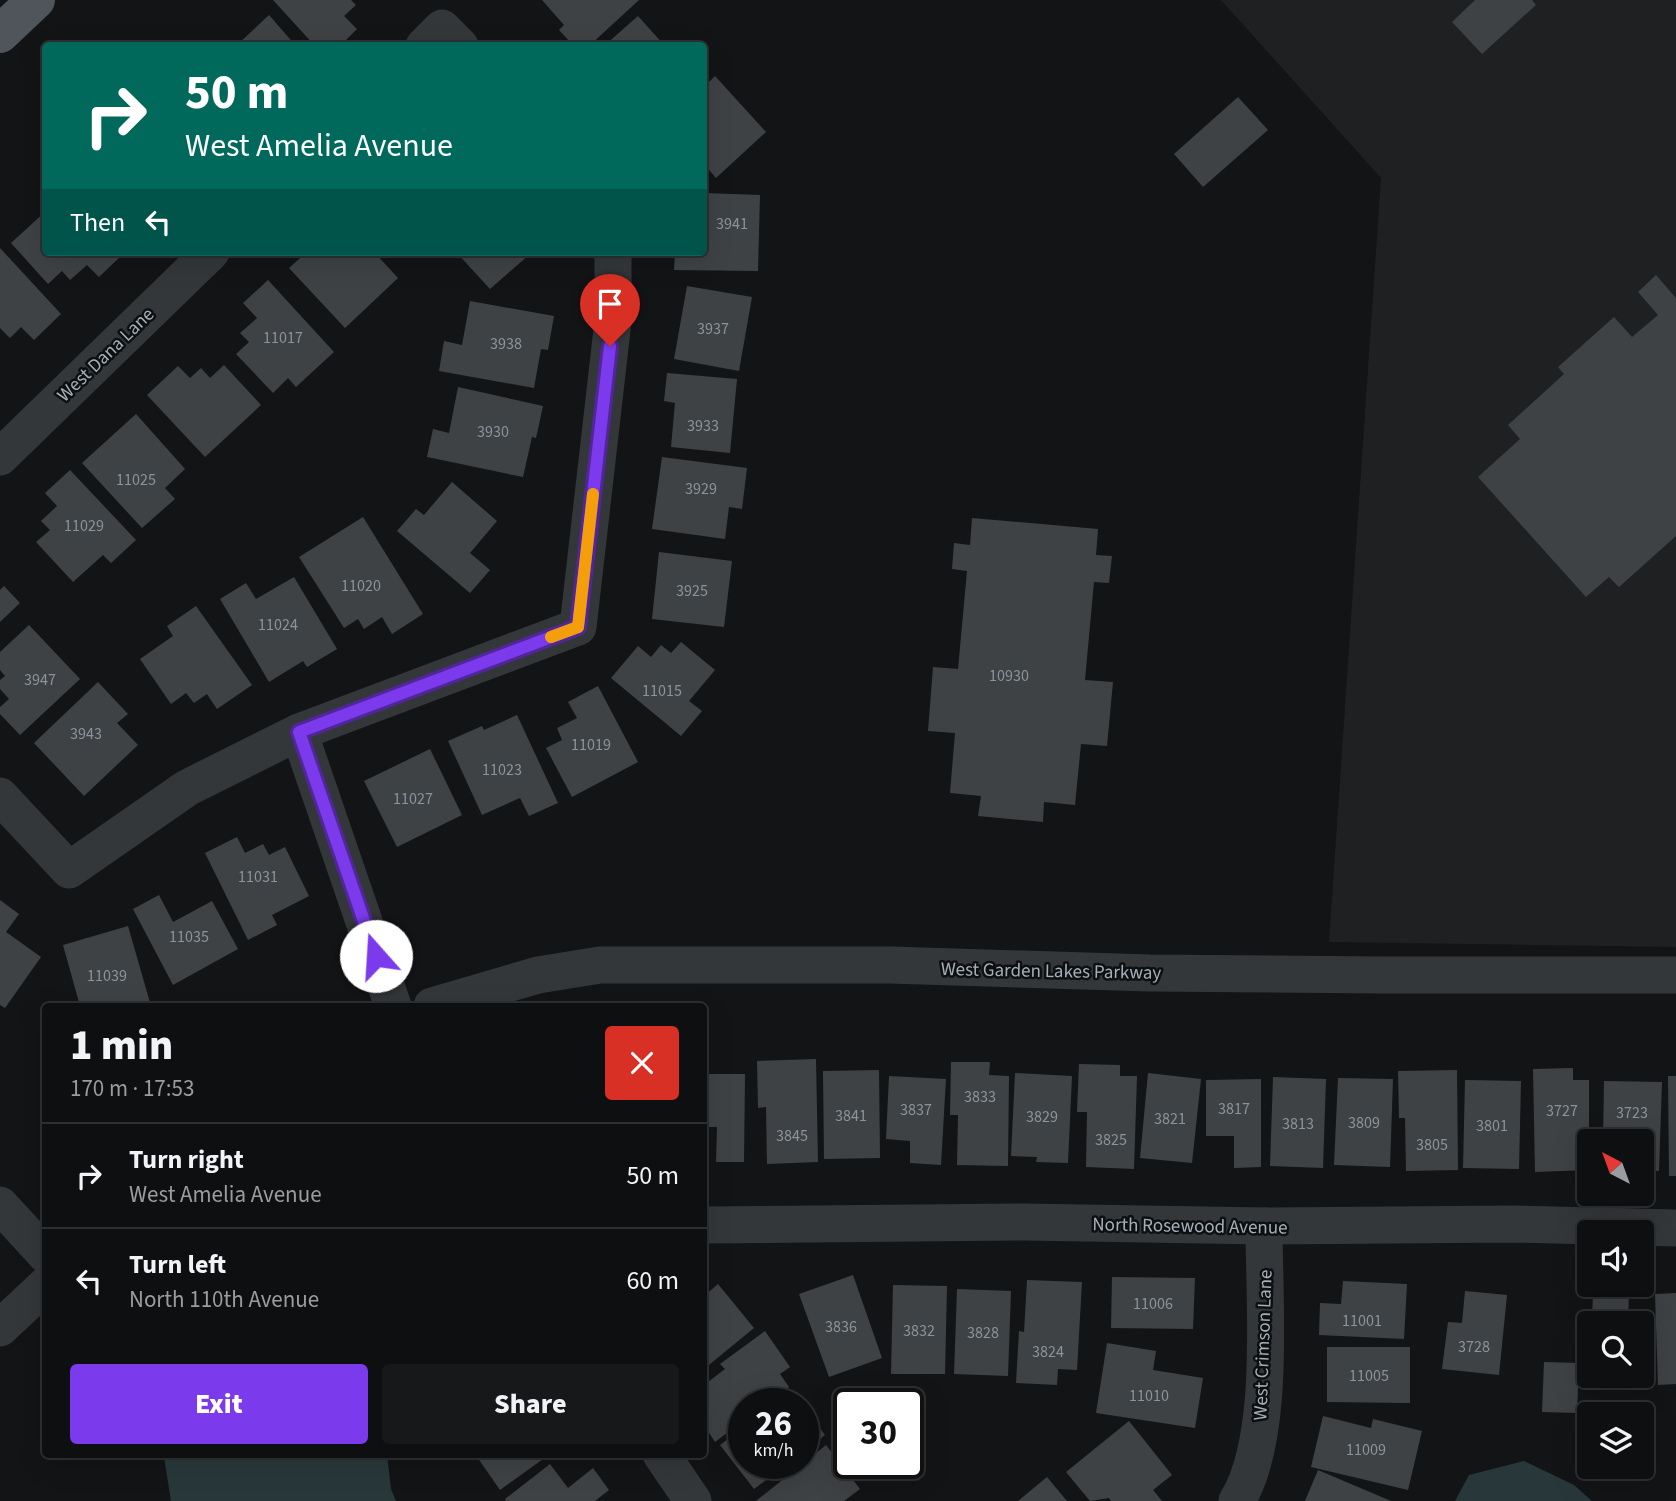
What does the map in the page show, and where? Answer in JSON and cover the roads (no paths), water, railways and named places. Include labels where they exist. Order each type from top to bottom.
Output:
[{"type":"main road","points":[[0,34],[36,0]]},
{"type":"street","name":"West Dana Lane","points":[[0,457],[207,256]]},
{"type":"street","points":[[0,796],[69,870],[187,788],[299,732],[578,627],[613,321],[614,256]]},
{"type":"street","points":[[299,732],[392,1003]]},
{"type":"street","name":"West Garden Lakes Parkway","points":[[442,1003],[538,975],[600,965],[890,965],[1355,975],[1676,975]]},
{"type":"street","points":[[0,1205],[42,1251]]},
{"type":"street","name":"North Rosewood Avenue","points":[[707,1225],[1025,1222],[1265,1226],[1511,1224],[1676,1228]]},
{"type":"street","name":"West Crimson Lane","points":[[1237,1501],[1250,1481],[1264,1405],[1265,1226]]},
{"type":"street","points":[[0,1328],[42,1289]]},
{"type":"street","points":[[664,1458],[693,1501]]}]
